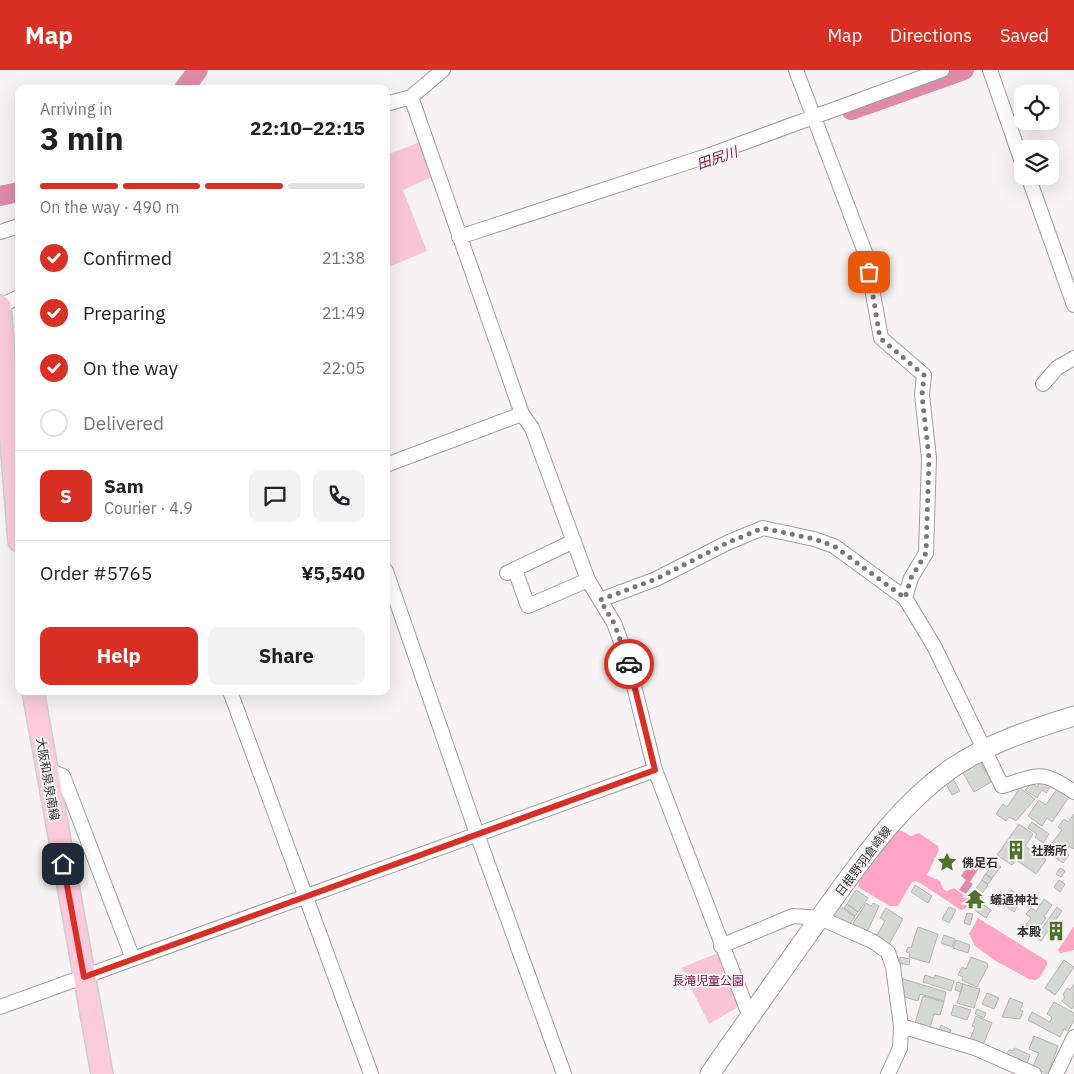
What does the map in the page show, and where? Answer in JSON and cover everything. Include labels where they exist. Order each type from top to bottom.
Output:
[{"type":"main road","points":[[0,306],[15,483]]},
{"type":"main road","name":"大阪和泉泉南線","points":[[34,695],[102,1074]]},
{"type":"main road","name":"日根野羽倉崎線","points":[[710,1074],[866,853],[899,814],[933,782],[984,749],[1033,729],[1074,716]]},
{"type":"street","points":[[390,103],[411,97],[444,70]]},
{"type":"street","points":[[796,70],[866,255],[880,338],[924,375],[922,395],[929,458],[926,553],[911,578],[905,598]]},
{"type":"street","points":[[459,237],[707,156],[942,70]]},
{"type":"street","points":[[990,70],[1014,140]]},
{"type":"street","points":[[411,97],[522,414],[532,428],[588,580],[614,623],[628,658],[655,770],[721,946],[750,1017]]},
{"type":"street","points":[[1031,185],[1074,305]]},
{"type":"street","points":[[0,232],[15,227]]},
{"type":"street","points":[[0,306],[15,299]]},
{"type":"street","points":[[1043,384],[1057,368],[1074,358]]},
{"type":"street","points":[[390,464],[522,414]]},
{"type":"street","points":[[600,600],[656,579],[729,542],[763,528],[814,539],[834,546],[905,598],[934,646],[1002,786],[1036,776],[1046,776],[1054,778],[1074,792]]},
{"type":"street","points":[[574,541],[511,572],[528,606],[588,580]]},
{"type":"street","points":[[390,583],[477,834],[564,1074]]},
{"type":"street","points":[[231,695],[370,1074]]},
{"type":"street","points":[[46,769],[63,776],[133,959]]},
{"type":"street","points":[[0,1008],[655,770]]},
{"type":"street","points":[[721,946],[793,916],[820,918],[872,941],[888,952],[901,1026],[900,1048],[888,1074]]},
{"type":"street","points":[[901,1026],[975,1048],[1034,1074]]},
{"type":"street","points":[[1056,1074],[1074,1037]]},
{"type":"green space","points":[[423,141],[434,176],[403,190],[427,251],[390,266],[390,153]]},
{"type":"green space","name":"長滝児童公園","points":[[718,953],[738,1007],[709,1024],[681,968]]},
{"type":"shaded area","points":[[898,829],[911,836],[919,833],[938,846],[939,850],[927,875],[940,881],[943,889],[947,891],[954,888],[965,896],[969,892],[974,894],[965,909],[961,910],[917,881],[912,882],[898,906],[890,906],[858,887],[860,880]]},
{"type":"shaded area","points":[[975,856],[983,862],[970,882],[973,884],[966,894],[959,890],[966,880],[961,876]]},
{"type":"shaded area","points":[[978,918],[1047,961],[1047,965],[1040,977],[1036,980],[1029,979],[994,960],[975,946],[969,934]]},
{"type":"shaded area","points":[[1074,926],[1074,950],[1060,953],[1058,950]]},
{"type":"building","points":[[980,761],[991,782],[974,792],[962,771]]},
{"type":"building","points":[[953,779],[960,791],[952,795],[945,782]]},
{"type":"building","points":[[1042,779],[1051,786],[1046,793],[1042,790],[1037,798],[1025,790],[1032,783],[1037,787]]},
{"type":"building","points":[[1020,788],[1035,799],[1016,821],[1009,817],[1006,821],[996,814],[1003,804],[1007,807]]},
{"type":"building","points":[[1057,789],[1069,797],[1052,822],[1047,818],[1042,826],[1028,816],[1039,800],[1046,805]]},
{"type":"building","points":[[1074,814],[1074,848],[1069,846],[1065,852],[1069,855],[1063,863],[1046,851],[1062,830],[1058,827],[1064,819],[1068,822]]},
{"type":"building","points":[[1032,822],[1049,834],[1043,843],[1035,837],[1037,834],[1028,828]]},
{"type":"building","name":"社務所","points":[[1019,824],[1033,834],[1025,846],[1046,860],[1036,874],[1016,860],[1012,865],[997,855]]},
{"type":"building","points":[[994,862],[1001,867],[992,878],[986,874]]},
{"type":"building","points":[[1060,868],[1065,871],[1061,877],[1056,874]]},
{"type":"building","points":[[985,874],[992,879],[988,884],[982,880]]},
{"type":"building","points":[[982,880],[988,885],[981,895],[974,891]]},
{"type":"building","points":[[1059,880],[1065,884],[1060,892],[1054,887]]},
{"type":"building","points":[[915,885],[932,896],[928,903],[911,892]]},
{"type":"building","points":[[856,890],[868,898],[858,912],[847,904]]},
{"type":"building","points":[[1011,890],[1023,898],[1014,912],[1002,903]]},
{"type":"building","points":[[975,899],[991,910],[986,918],[970,907]]},
{"type":"building","points":[[1044,899],[1052,905],[1041,925],[1039,924],[1031,934],[1023,929],[1031,918],[1026,914],[1031,908],[1036,911]]},
{"type":"building","points":[[866,903],[871,906],[873,903],[879,906],[866,934],[852,925]]},
{"type":"building","points":[[847,904],[858,912],[855,916],[844,908]]},
{"type":"building","points":[[840,906],[855,917],[848,926],[832,917]]},
{"type":"building","points":[[949,907],[956,910],[949,923],[942,919]]},
{"type":"building","points":[[1057,907],[1062,911],[1041,941],[1036,937]]},
{"type":"building","points":[[886,908],[903,919],[889,944],[876,937],[885,921],[880,918]]},
{"type":"building","points":[[967,913],[973,914],[970,925],[964,923]]},
{"type":"building","name":"本殿","points":[[1055,925],[1063,931],[1058,938],[1049,932]]},
{"type":"building","points":[[918,927],[938,934],[929,963],[909,957],[910,953],[906,952],[908,947],[911,948]]},
{"type":"building","points":[[944,935],[955,939],[952,947],[941,943]]},
{"type":"building","points":[[956,940],[970,945],[968,953],[953,948]]},
{"type":"building","points":[[900,957],[910,959],[909,965],[899,963]]},
{"type":"building","points":[[971,957],[987,963],[988,966],[977,987],[962,980],[963,977],[958,975],[962,967],[966,969]]},
{"type":"building","points":[[1064,960],[1074,967],[1055,995],[1045,988]]},
{"type":"building","points":[[925,975],[934,978],[935,975],[954,981],[951,991],[923,982]]},
{"type":"building","points":[[900,978],[946,992],[944,1001],[920,994],[918,1001],[901,996]]},
{"type":"building","points":[[957,982],[963,984],[961,992],[955,990]]},
{"type":"building","points":[[963,984],[980,989],[974,1008],[957,1003]]},
{"type":"building","points":[[1074,984],[1074,1006],[1072,1009],[1062,1001],[1067,988],[1070,990]]},
{"type":"building","points":[[987,993],[999,998],[994,1009],[982,1004]]},
{"type":"building","points":[[923,996],[944,1002],[940,1015],[934,1014],[930,1028],[915,1023]]},
{"type":"building","points":[[1010,998],[1023,1003],[1020,1010],[1023,1011],[1020,1019],[1002,1017]]},
{"type":"building","points":[[1054,1002],[1074,1013],[1074,1020],[1068,1031],[1064,1029],[1060,1037],[1028,1020],[1032,1012],[1050,1022],[1052,1017],[1047,1014]]},
{"type":"building","points":[[954,1005],[971,1010],[967,1020],[951,1015]]},
{"type":"building","points":[[977,1009],[986,1013],[984,1018],[975,1014]]},
{"type":"building","points":[[976,1016],[992,1023],[983,1045],[970,1039],[975,1027],[972,1026]]},
{"type":"building","points":[[941,1025],[951,1030],[949,1034],[939,1030]]},
{"type":"building","points":[[1034,1036],[1058,1046],[1048,1074],[1032,1068],[1039,1053],[1029,1049]]},
{"type":"building","points":[[1015,1048],[1030,1055],[1026,1066],[1005,1057],[1009,1050],[1013,1051]]},
{"type":"waterway","points":[[187,85],[198,70]]},
{"type":"waterway","name":"田尻川","points":[[851,110],[964,70]]},
{"type":"waterway","points":[[0,196],[15,193]]},
{"type":"way so far","points":[[629,664],[614,623],[600,600],[656,579],[729,542],[763,528],[814,539],[834,546],[905,598],[911,578],[926,553],[929,458],[922,395],[924,375],[880,338],[869,272]]},
{"type":"place","name":"社務所","points":[[1016,850]]},
{"type":"place","name":"佛足石","points":[[947,862]]},
{"type":"place","name":"蟻通神社","points":[[975,899]]},
{"type":"place","name":"本殿","points":[[1056,931]]},
{"type":"route","points":[[63,864],[84,977],[655,770],[629,664]]}]
